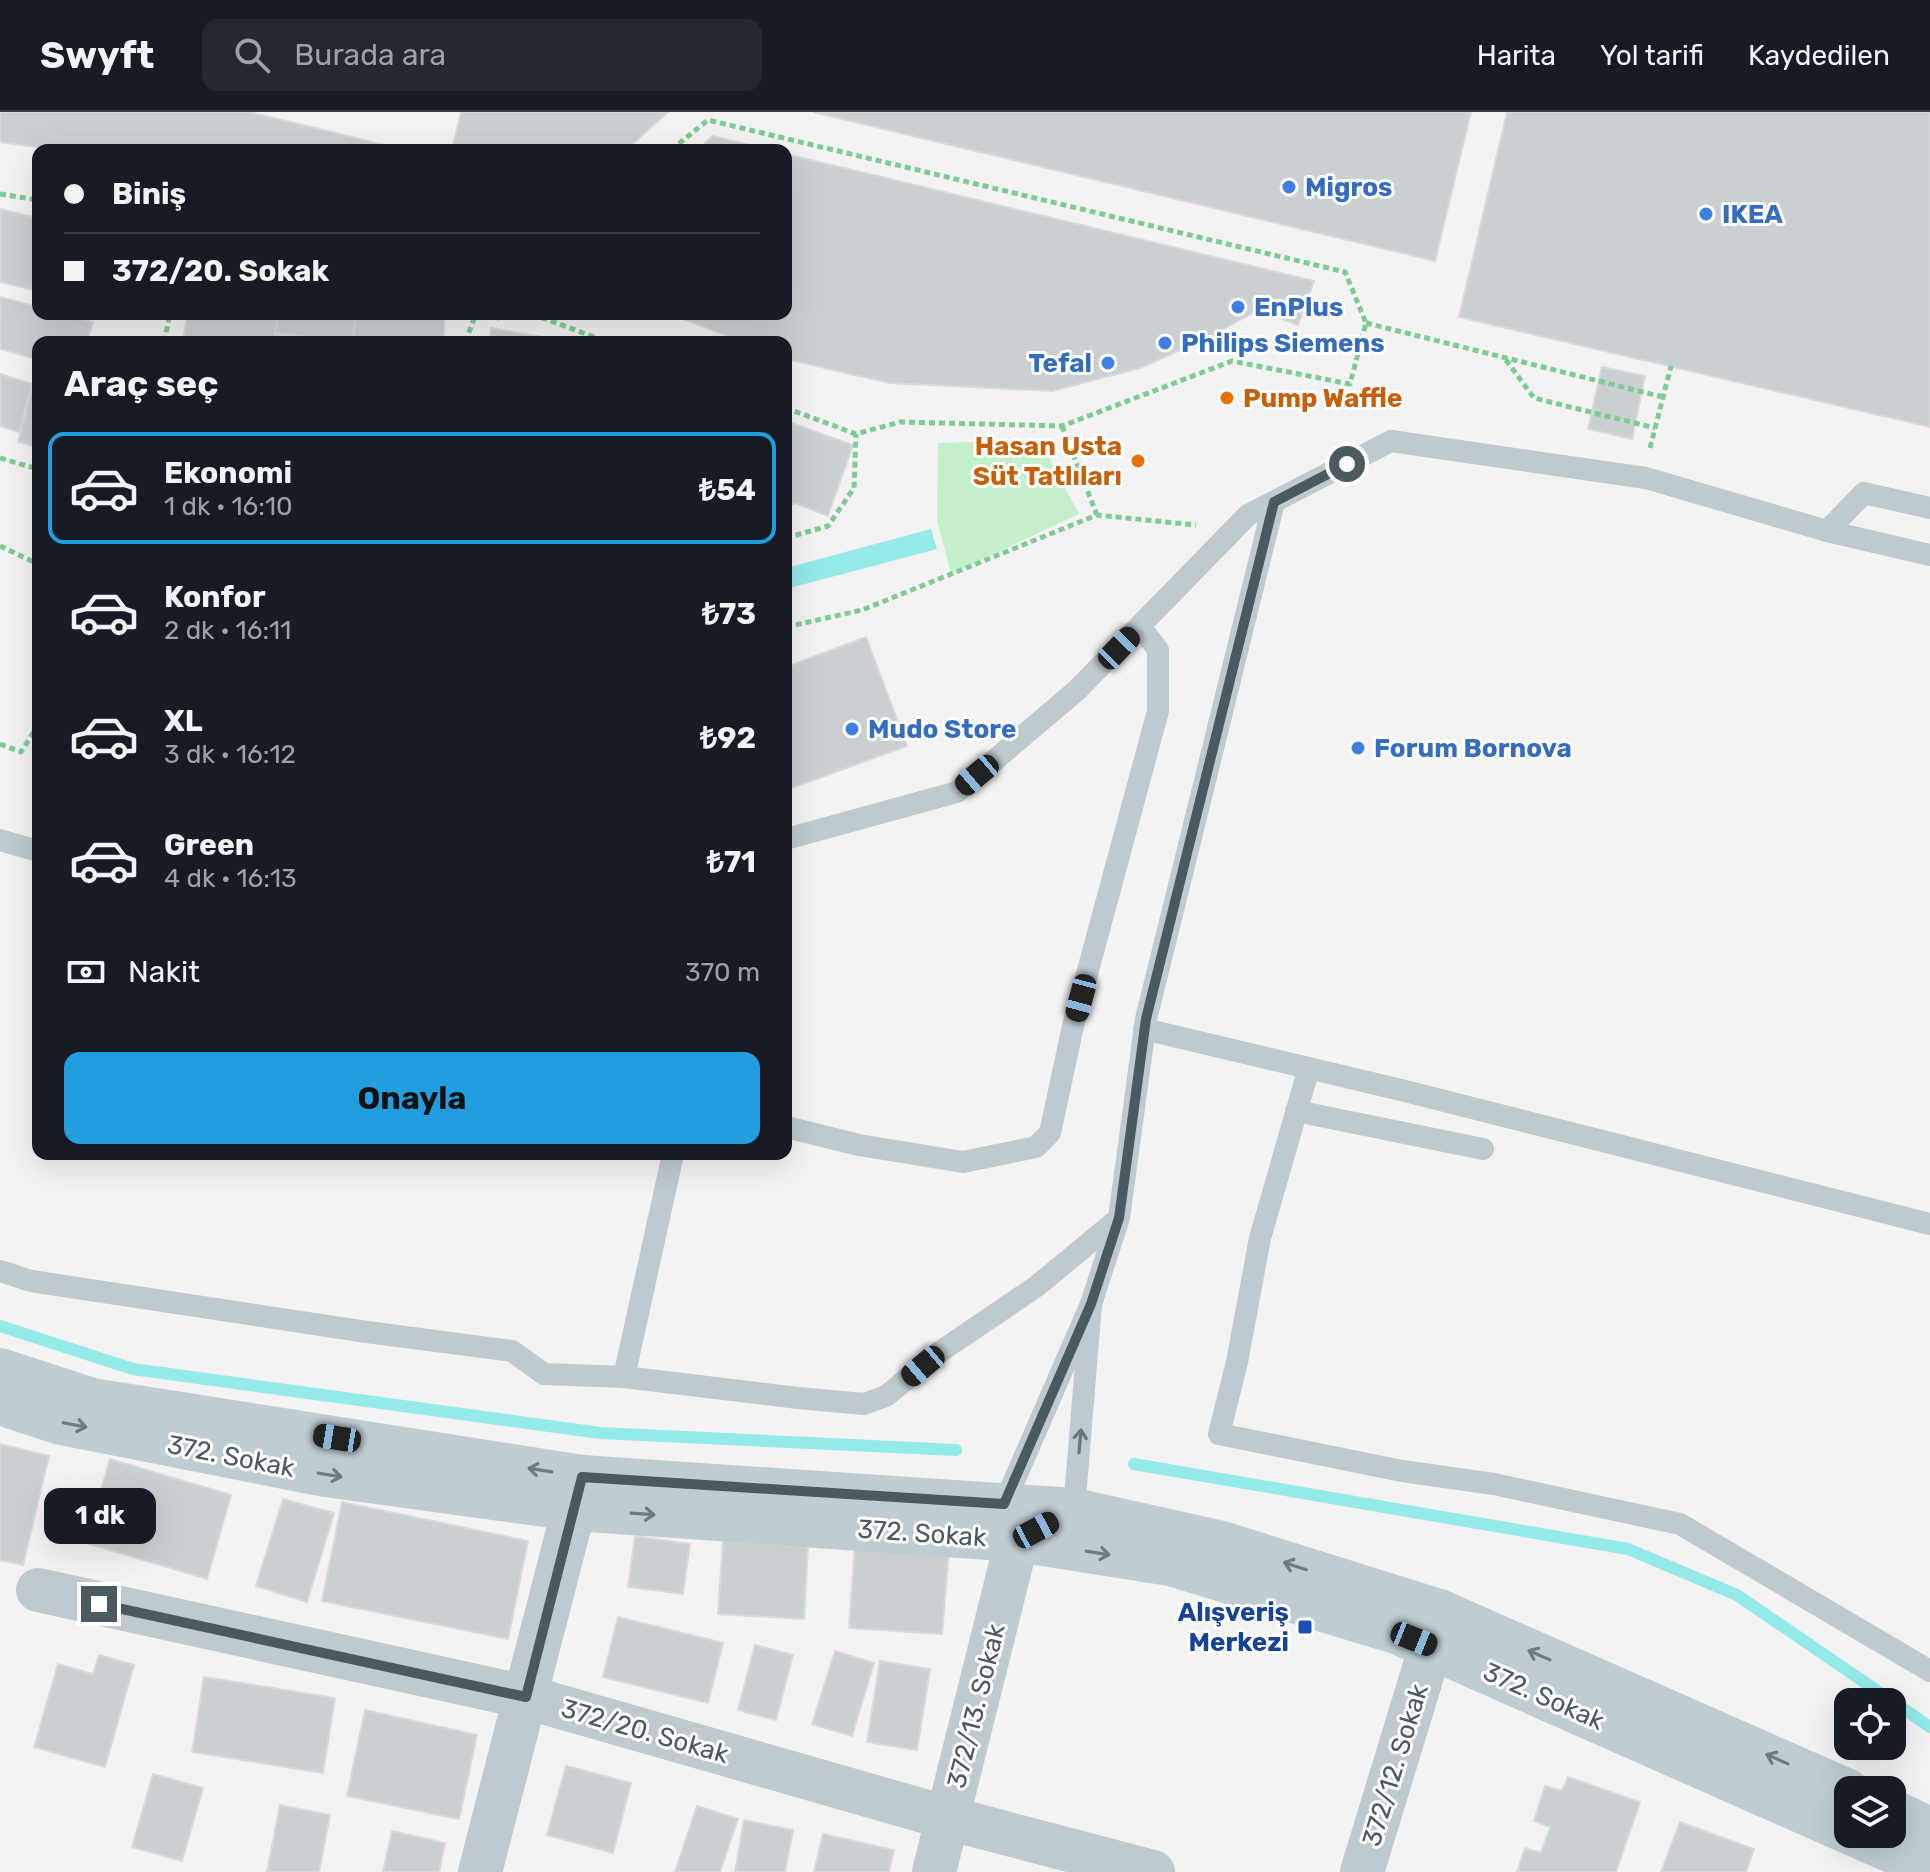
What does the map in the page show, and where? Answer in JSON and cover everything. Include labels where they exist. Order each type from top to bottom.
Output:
[{"type":"main road","name":"372. Sokak","points":[[0,1370],[92,1400],[578,1493]]},
{"type":"main road","name":"372. Sokak","points":[[0,1403],[61,1423],[325,1475],[1011,1522],[1170,1564],[1396,1632],[1435,1629],[1834,1825]]},
{"type":"main road","name":"372. Sokak","points":[[1011,1522],[1074,1510],[1222,1543],[1834,1786]]},
{"type":"main road","points":[[1906,1818],[1930,1829]]},
{"type":"main road","name":"372. Sokak","points":[[1884,1848],[1930,1868]]},
{"type":"street","points":[[480,1872],[578,1493]]},
{"type":"street","name":"372/13. Sokak","points":[[934,1872],[1011,1522]]},
{"type":"street","name":"372/20. Sokak","points":[[38,1590],[526,1697],[948,1818],[1153,1872]]},
{"type":"street","name":"372/12. Sokak","points":[[1362,1872],[1435,1629]]},
{"type":"lane","points":[[792,837],[957,792],[1076,691],[1248,515],[1391,441],[1646,478],[1827,531],[1930,555]]},
{"type":"lane","points":[[1827,531],[1864,493],[1930,508]]},
{"type":"lane","points":[[1011,1522],[1091,1304],[1119,1218],[1144,1029],[1274,502]]},
{"type":"lane","points":[[792,1128],[859,1145],[963,1162],[1036,1147],[1050,1133],[1073,1026],[1158,711],[1158,650],[1140,626]]},
{"type":"lane","points":[[0,840],[32,849]]},
{"type":"lane","points":[[1144,1029],[1930,1224]]},
{"type":"lane","points":[[1309,1068],[1260,1238],[1237,1362],[1219,1434],[1402,1471],[1510,1487],[1680,1524],[1930,1671]]},
{"type":"lane","points":[[1296,1111],[1483,1149]]},
{"type":"lane","points":[[624,1377],[672,1160]]},
{"type":"lane","points":[[0,1271],[31,1281],[512,1351],[544,1374],[624,1377],[864,1404],[886,1396],[941,1351],[1037,1286],[1119,1218]]},
{"type":"lane","points":[[1074,1510],[1091,1304]]},
{"type":"path","points":[[678,144],[708,120],[1345,272],[1366,323],[1350,384],[1232,361],[1062,426],[900,422],[856,434],[792,410]]},
{"type":"path","points":[[0,194],[32,199]]},
{"type":"path","points":[[548,320],[592,336]]},
{"type":"path","points":[[1366,323],[1663,397]]},
{"type":"path","points":[[1505,359],[1534,398],[1655,428]]},
{"type":"path","points":[[1647,460],[1671,366]]},
{"type":"path","points":[[1062,426],[1097,515]]},
{"type":"path","points":[[792,536],[828,526],[854,488],[856,434]]},
{"type":"path","points":[[0,458],[32,467]]},
{"type":"path","points":[[792,626],[862,610],[1097,515],[1235,529]]},
{"type":"path","points":[[0,546],[32,561]]},
{"type":"path","points":[[0,744],[21,752],[32,735]]},
{"type":"green space","points":[[1039,440],[1079,514],[951,574],[937,520],[938,443]]},
{"type":"water","points":[[931,529],[937,549],[792,587],[792,566]]},
{"type":"building","points":[[0,112],[250,112],[381,144],[32,146],[0,142]]},
{"type":"building","points":[[461,112],[668,112],[633,144],[453,144]]},
{"type":"building","name":"Migros","points":[[813,112],[1471,112],[1435,261]]},
{"type":"building","name":"IKEA","points":[[1507,112],[1930,112],[1930,427],[1459,317]]},
{"type":"building","points":[[712,136],[745,144],[705,144]]},
{"type":"building","points":[[792,155],[1314,281],[1298,325],[1258,310],[1206,339],[1140,368],[1052,391],[889,383],[792,360],[792,336],[727,336],[686,320],[792,320]]},
{"type":"building","points":[[0,209],[32,217],[32,290],[0,282]]},
{"type":"building","points":[[0,297],[32,305],[32,320],[93,322],[89,336],[32,336],[32,358],[0,349]]},
{"type":"building","points":[[186,320],[277,320],[276,336],[184,336]]},
{"type":"building","points":[[277,320],[355,320],[353,336],[275,333]]},
{"type":"building","points":[[355,320],[445,320],[443,336],[354,336]]},
{"type":"building","points":[[491,328],[536,336],[490,336]]},
{"type":"building","points":[[1602,367],[1645,376],[1632,439],[1588,429]]},
{"type":"building","points":[[0,374],[32,384],[19,432],[0,426]]},
{"type":"building","points":[[32,386],[32,446],[18,442]]},
{"type":"building","points":[[792,423],[853,445],[828,516],[795,503],[792,505]]},
{"type":"building","points":[[866,637],[907,746],[792,788],[792,665]]},
{"type":"building","points":[[0,1444],[49,1456],[23,1565],[0,1560]]},
{"type":"building","points":[[110,1459],[231,1495],[207,1579],[86,1543]]},
{"type":"building","points":[[283,1499],[334,1513],[307,1602],[256,1586]]},
{"type":"building","points":[[342,1502],[528,1541],[508,1639],[322,1601]]},
{"type":"building","points":[[635,1536],[690,1544],[683,1594],[628,1587]]},
{"type":"building","points":[[723,1540],[808,1547],[804,1619],[718,1614]]},
{"type":"building","points":[[855,1543],[949,1550],[942,1634],[849,1628]]},
{"type":"building","points":[[618,1617],[723,1643],[708,1703],[603,1677]]},
{"type":"building","points":[[755,1645],[793,1655],[776,1720],[738,1710]]},
{"type":"building","points":[[835,1651],[874,1663],[852,1736],[812,1724]]},
{"type":"building","points":[[99,1655],[134,1665],[105,1767],[34,1747],[58,1664],[93,1674]]},
{"type":"building","points":[[880,1661],[930,1669],[917,1750],[867,1742]]},
{"type":"building","points":[[204,1677],[335,1698],[323,1773],[192,1752]]},
{"type":"building","points":[[365,1710],[477,1735],[459,1819],[347,1796]]},
{"type":"building","points":[[566,1766],[631,1783],[613,1853],[547,1835]]},
{"type":"building","points":[[153,1774],[203,1788],[182,1861],[132,1847]]},
{"type":"building","points":[[1568,1777],[1640,1802],[1616,1872],[1517,1872],[1525,1848],[1541,1853],[1550,1827],[1534,1821],[1545,1786],[1562,1791]]},
{"type":"building","points":[[280,1805],[330,1815],[319,1872],[267,1872]]},
{"type":"building","points":[[697,1806],[738,1819],[720,1872],[675,1872]]},
{"type":"building","points":[[744,1820],[793,1830],[785,1872],[735,1872]]},
{"type":"building","points":[[1680,1822],[1754,1849],[1746,1872],[1661,1872]]},
{"type":"building","points":[[392,1831],[445,1843],[439,1872],[383,1872]]},
{"type":"building","points":[[823,1834],[894,1850],[889,1872],[814,1872]]},
{"type":"waterway","points":[[0,1326],[133,1369],[600,1433],[956,1450]]},
{"type":"waterway","points":[[1134,1464],[1628,1549],[1737,1595],[1930,1727]]},
{"type":"place","name":"Migros","points":[[1289,187]]},
{"type":"place","name":"IKEA","points":[[1706,214]]},
{"type":"place","name":"EnPlus","points":[[1238,307]]},
{"type":"place","name":"Philips Siemens","points":[[1165,343]]},
{"type":"place","name":"Tefal","points":[[1108,363]]},
{"type":"place","name":"Pump Waffle","points":[[1227,398]]},
{"type":"place","name":"Hasan Usta Süt Tatlıları","points":[[1138,461]]},
{"type":"place","name":"Mudo Store","points":[[852,729]]},
{"type":"place","name":"Forum Bornova","points":[[1358,748]]},
{"type":"place","name":"Alışveriş Merkezi","points":[[1305,1627]]},
{"type":"route","points":[[99,1604],[526,1697],[582,1477],[1004,1504],[1091,1304],[1119,1218],[1146,1019],[1274,502],[1347,464]]}]
